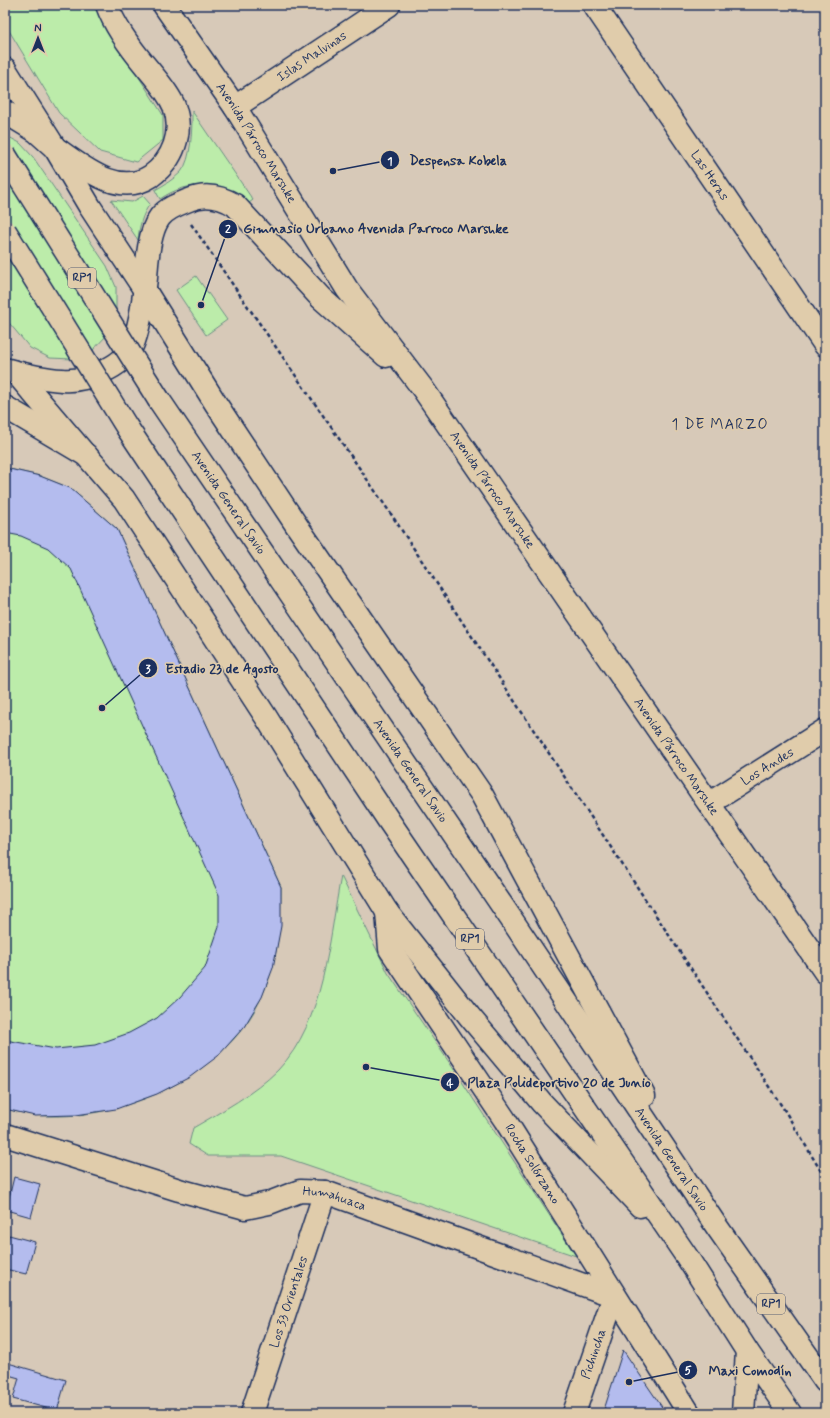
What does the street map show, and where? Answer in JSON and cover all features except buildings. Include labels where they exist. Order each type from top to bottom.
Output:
[{"type":"main road","points":[[5,112],[36,131],[55,148],[104,179],[116,183],[130,183],[145,179],[156,172],[165,163],[174,150],[177,138],[177,120],[174,106],[163,87],[134,52],[110,14],[107,5]]},
{"type":"main road","name":"Avenida Párroco Marshke","points":[[164,5],[235,107],[347,289],[423,389],[825,972]]},
{"type":"main road","name":"Islas Malvinas","points":[[235,107],[389,5]]},
{"type":"main road","name":"Las Heras","points":[[594,5],[825,345]]},
{"type":"main road","points":[[5,69],[90,207],[144,289],[216,404],[297,526],[482,795],[717,1226]]},
{"type":"main road","name":"Avenida General Savio","points":[[5,155],[159,400],[516,926],[717,1226],[825,1381]]},
{"type":"main road","points":[[8,366],[64,380],[87,377],[111,368],[125,357],[132,346],[144,289],[149,247],[159,218],[176,204],[199,197],[215,197],[226,200],[235,205],[256,226],[286,262],[321,298],[423,389]]},
{"type":"main road","name":"RP1","points":[[5,231],[128,430],[390,821],[687,1257],[747,1351],[790,1413]]},
{"type":"main road","points":[[8,366],[124,499],[266,717],[387,912],[470,1017],[542,1103],[687,1257]]},
{"type":"main road","points":[[5,408],[86,456]]},
{"type":"main road","name":"Los Andes","points":[[710,804],[825,730]]},
{"type":"main road","name":"Rocha Solórzano","points":[[387,912],[390,949],[504,1120],[689,1413]]},
{"type":"main road","name":"Humahuaca","points":[[5,1135],[179,1190],[245,1208],[269,1203],[300,1191],[326,1192],[614,1296]]},
{"type":"main road","name":"Los 33 Orientales","points":[[252,1413],[326,1192]]},
{"type":"main road","name":"Pichincha","points":[[574,1413],[614,1296]]},
{"type":"main road","points":[[743,1413],[747,1351]]},
{"type":"path","points":[[190,222],[395,521],[785,1111],[825,1178]]},
{"type":"green space","points":[[5,5],[93,5],[163,115],[163,140],[136,162],[100,152],[59,113],[5,24]]},
{"type":"green space","points":[[192,111],[253,200],[249,203],[228,191],[217,187],[205,186],[182,188],[160,199],[155,190],[181,172],[185,166],[191,143]]},
{"type":"green space","points":[[5,135],[20,143],[33,157],[107,266],[116,287],[116,311],[108,334],[92,351],[72,359],[50,358],[30,348],[5,318]]},
{"type":"green space","points":[[143,196],[150,204],[141,221],[138,240],[111,200],[132,202]]},
{"type":"green space","points":[[196,276],[227,320],[206,335],[176,290]]},
{"type":"green space","points":[[5,468],[40,476],[70,488],[117,529],[281,887],[278,943],[272,970],[262,996],[246,1024],[224,1050],[197,1071],[167,1089],[135,1102],[101,1111],[67,1116],[35,1115],[5,1109]]},
{"type":"green space","points":[[341,876],[388,973],[451,1065],[576,1256],[281,1156],[208,1156],[189,1144],[193,1128],[259,1087],[278,1070],[294,1050],[306,1028],[323,978]]},
{"type":"place","name":"Despensa Kobela","points":[[333,171]]},
{"type":"place","name":"Gimnasio Urbano Avenida Parroco Marshke","points":[[201,305]]},
{"type":"place","name":"Estadio 23 de Agosto","points":[[102,708]]},
{"type":"place","name":"Plaza Polideportivo 20 de Junio","points":[[366,1067]]},
{"type":"place","name":"Maxi Comodín","points":[[629,1382]]},
{"type":"district","name":"1 DE MARZO","points":[[720,425]]}]
